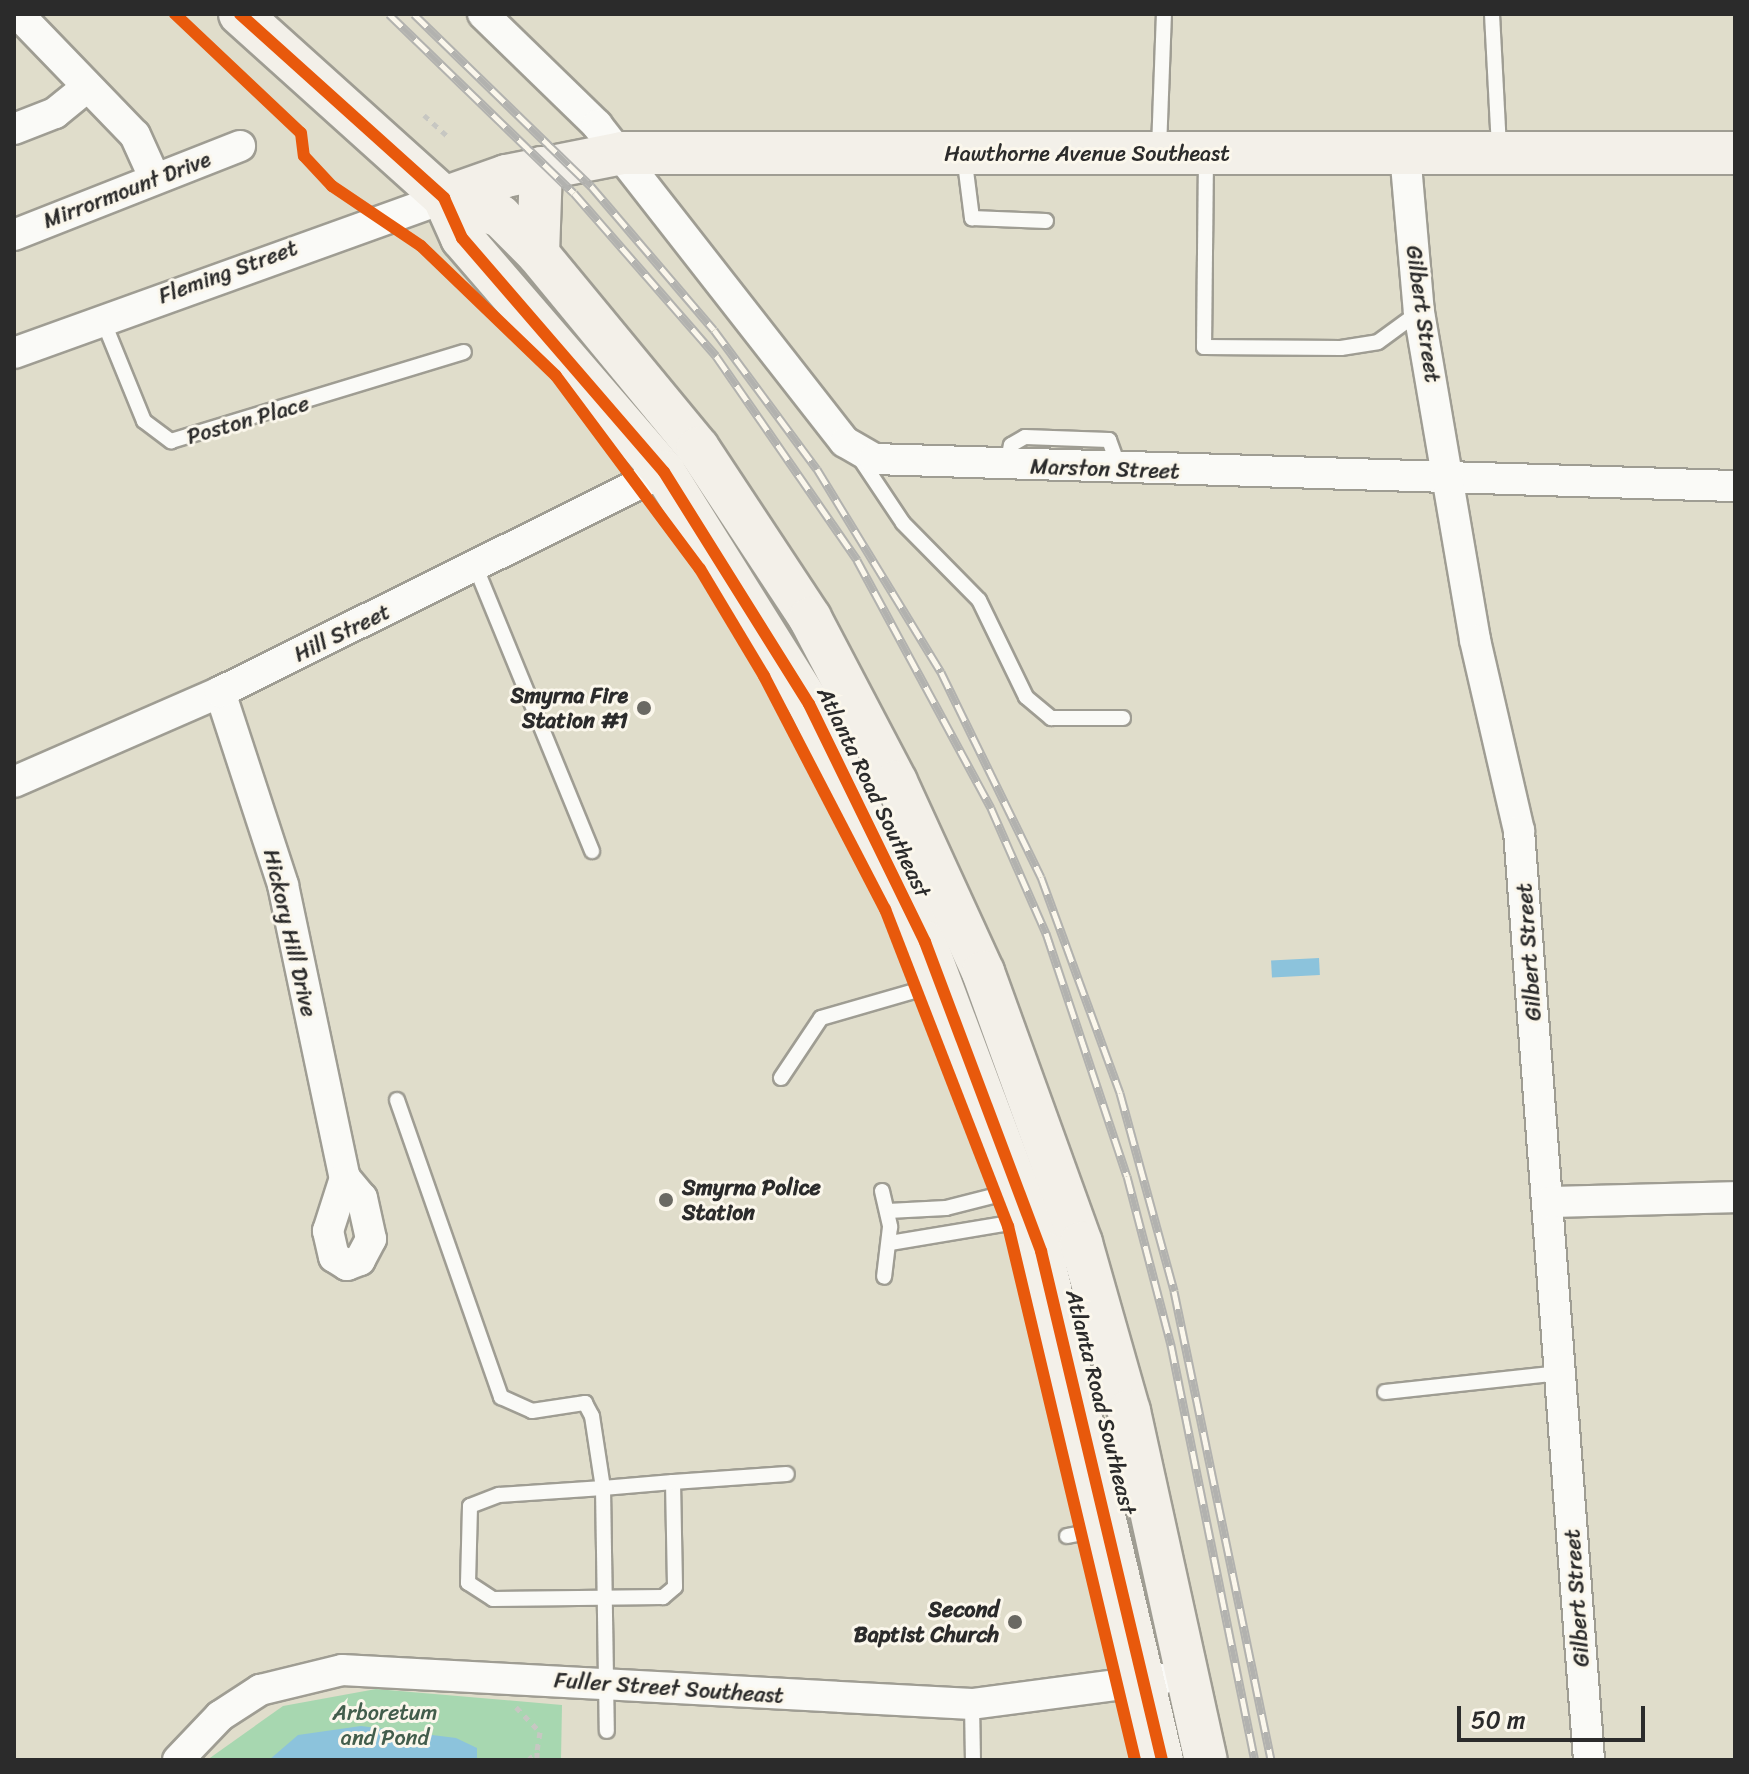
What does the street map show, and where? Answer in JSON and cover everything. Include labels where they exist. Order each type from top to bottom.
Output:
[{"type":"main road","name":"Atlanta Road Southeast","points":[[240,14],[444,198],[462,238],[664,472],[828,695],[941,983],[1037,1190],[1129,1411],[1206,1760]]},
{"type":"main road","name":"Hawthorne Avenue Southeast","points":[[444,198],[541,168],[622,153],[1735,153]]},
{"type":"main road","points":[[538,254],[541,168]]},
{"type":"main road","name":"Atlanta Road Southeast","points":[[444,198],[500,216],[538,254],[698,448],[828,695],[983,972],[1037,1190],[1162,1760]]},
{"type":"street","points":[[483,14],[622,153],[854,449]]},
{"type":"street","points":[[17,18],[135,135],[155,179]]},
{"type":"street","points":[[14,129],[55,113],[87,87]]},
{"type":"street","name":"Mirrormount Drive","points":[[14,235],[240,146]]},
{"type":"street","name":"Gilbert Street","points":[[1405,153],[1419,312],[1451,481],[1475,640],[1519,831],[1589,1760]]},
{"type":"street","name":"Fleming Street","points":[[14,353],[102,317],[444,198]]},
{"type":"street","name":"Marston Street","points":[[854,449],[884,461],[1451,481],[1735,486]]},
{"type":"street","name":"Hill Street","points":[[14,782],[220,692],[476,568],[664,472]]},
{"type":"street","name":"Hickory Hill Drive","points":[[220,692],[283,885],[345,1178]]},
{"type":"street","points":[[1548,1202],[1735,1197]]},
{"type":"street","name":"Fuller Street Southeast","points":[[178,1760],[220,1716],[306,1674],[381,1670],[972,1704],[1146,1682],[1188,1673]]},
{"type":"lane","points":[[1159,153],[1164,14]]},
{"type":"lane","points":[[1492,14],[1499,153]]},
{"type":"lane","points":[[1206,153],[1204,347],[1341,348],[1378,342],[1419,312]]},
{"type":"lane","points":[[964,155],[972,218],[1046,221]]},
{"type":"lane","name":"Poston Place","points":[[102,317],[144,421],[171,441],[464,352]]},
{"type":"lane","points":[[664,472],[698,448]]},
{"type":"lane","points":[[854,449],[903,523],[979,600],[1026,697],[1063,721],[1123,718]]},
{"type":"lane","points":[[476,568],[592,851]]},
{"type":"lane","points":[[781,1078],[821,1018],[941,983]]},
{"type":"lane","points":[[397,1100],[501,1397],[532,1411],[585,1403],[601,1447],[607,1599],[607,1731]]},
{"type":"lane","points":[[888,1211],[946,1208],[1037,1190]]},
{"type":"lane","points":[[890,1243],[958,1237],[1037,1190]]},
{"type":"lane","points":[[882,1191],[888,1211],[890,1243],[884,1277]]},
{"type":"lane","points":[[1385,1392],[1560,1373]]},
{"type":"lane","points":[[673,1482],[675,1587],[653,1602],[493,1599],[468,1583],[470,1506],[499,1495],[603,1488],[673,1482],[787,1474]]},
{"type":"lane","points":[[1067,1536],[1112,1527]]},
{"type":"lane","points":[[972,1704],[973,1760]]},
{"type":"path","points":[[424,115],[446,135]]},
{"type":"path","points":[[516,1706],[540,1732],[537,1760]]},
{"type":"path","points":[[528,1760],[537,1752]]},
{"type":"green space","name":"Arboretum and Pond","points":[[376,1689],[562,1705],[561,1760],[207,1760],[283,1706]]},
{"type":"water","points":[[1319,958],[1320,975],[1272,977],[1271,961]]},
{"type":"water","points":[[361,1726],[456,1738],[477,1748],[477,1760],[269,1760],[298,1735]]},
{"type":"railway","points":[[389,14],[574,193],[716,356],[857,560],[991,808],[1046,933],[1127,1176],[1171,1345],[1255,1760]]},
{"type":"railway","points":[[414,14],[591,186],[714,330],[817,469],[941,672],[1041,877],[1120,1093],[1174,1291],[1271,1760]]},
{"type":"cycle path","points":[[175,14],[301,133],[304,156],[332,186],[421,246],[556,376],[700,569],[764,676],[885,909],[1008,1226],[1135,1760]]},
{"type":"cycle path","points":[[240,14],[444,198],[462,238],[664,472],[809,704],[925,942],[1041,1251],[1162,1760]]},
{"type":"place","name":"Smyrna Fire Station #1","points":[[644,708]]},
{"type":"place","name":"Smyrna Police Station","points":[[666,1200]]},
{"type":"place","name":"Second Baptist Church","points":[[1015,1622]]}]
